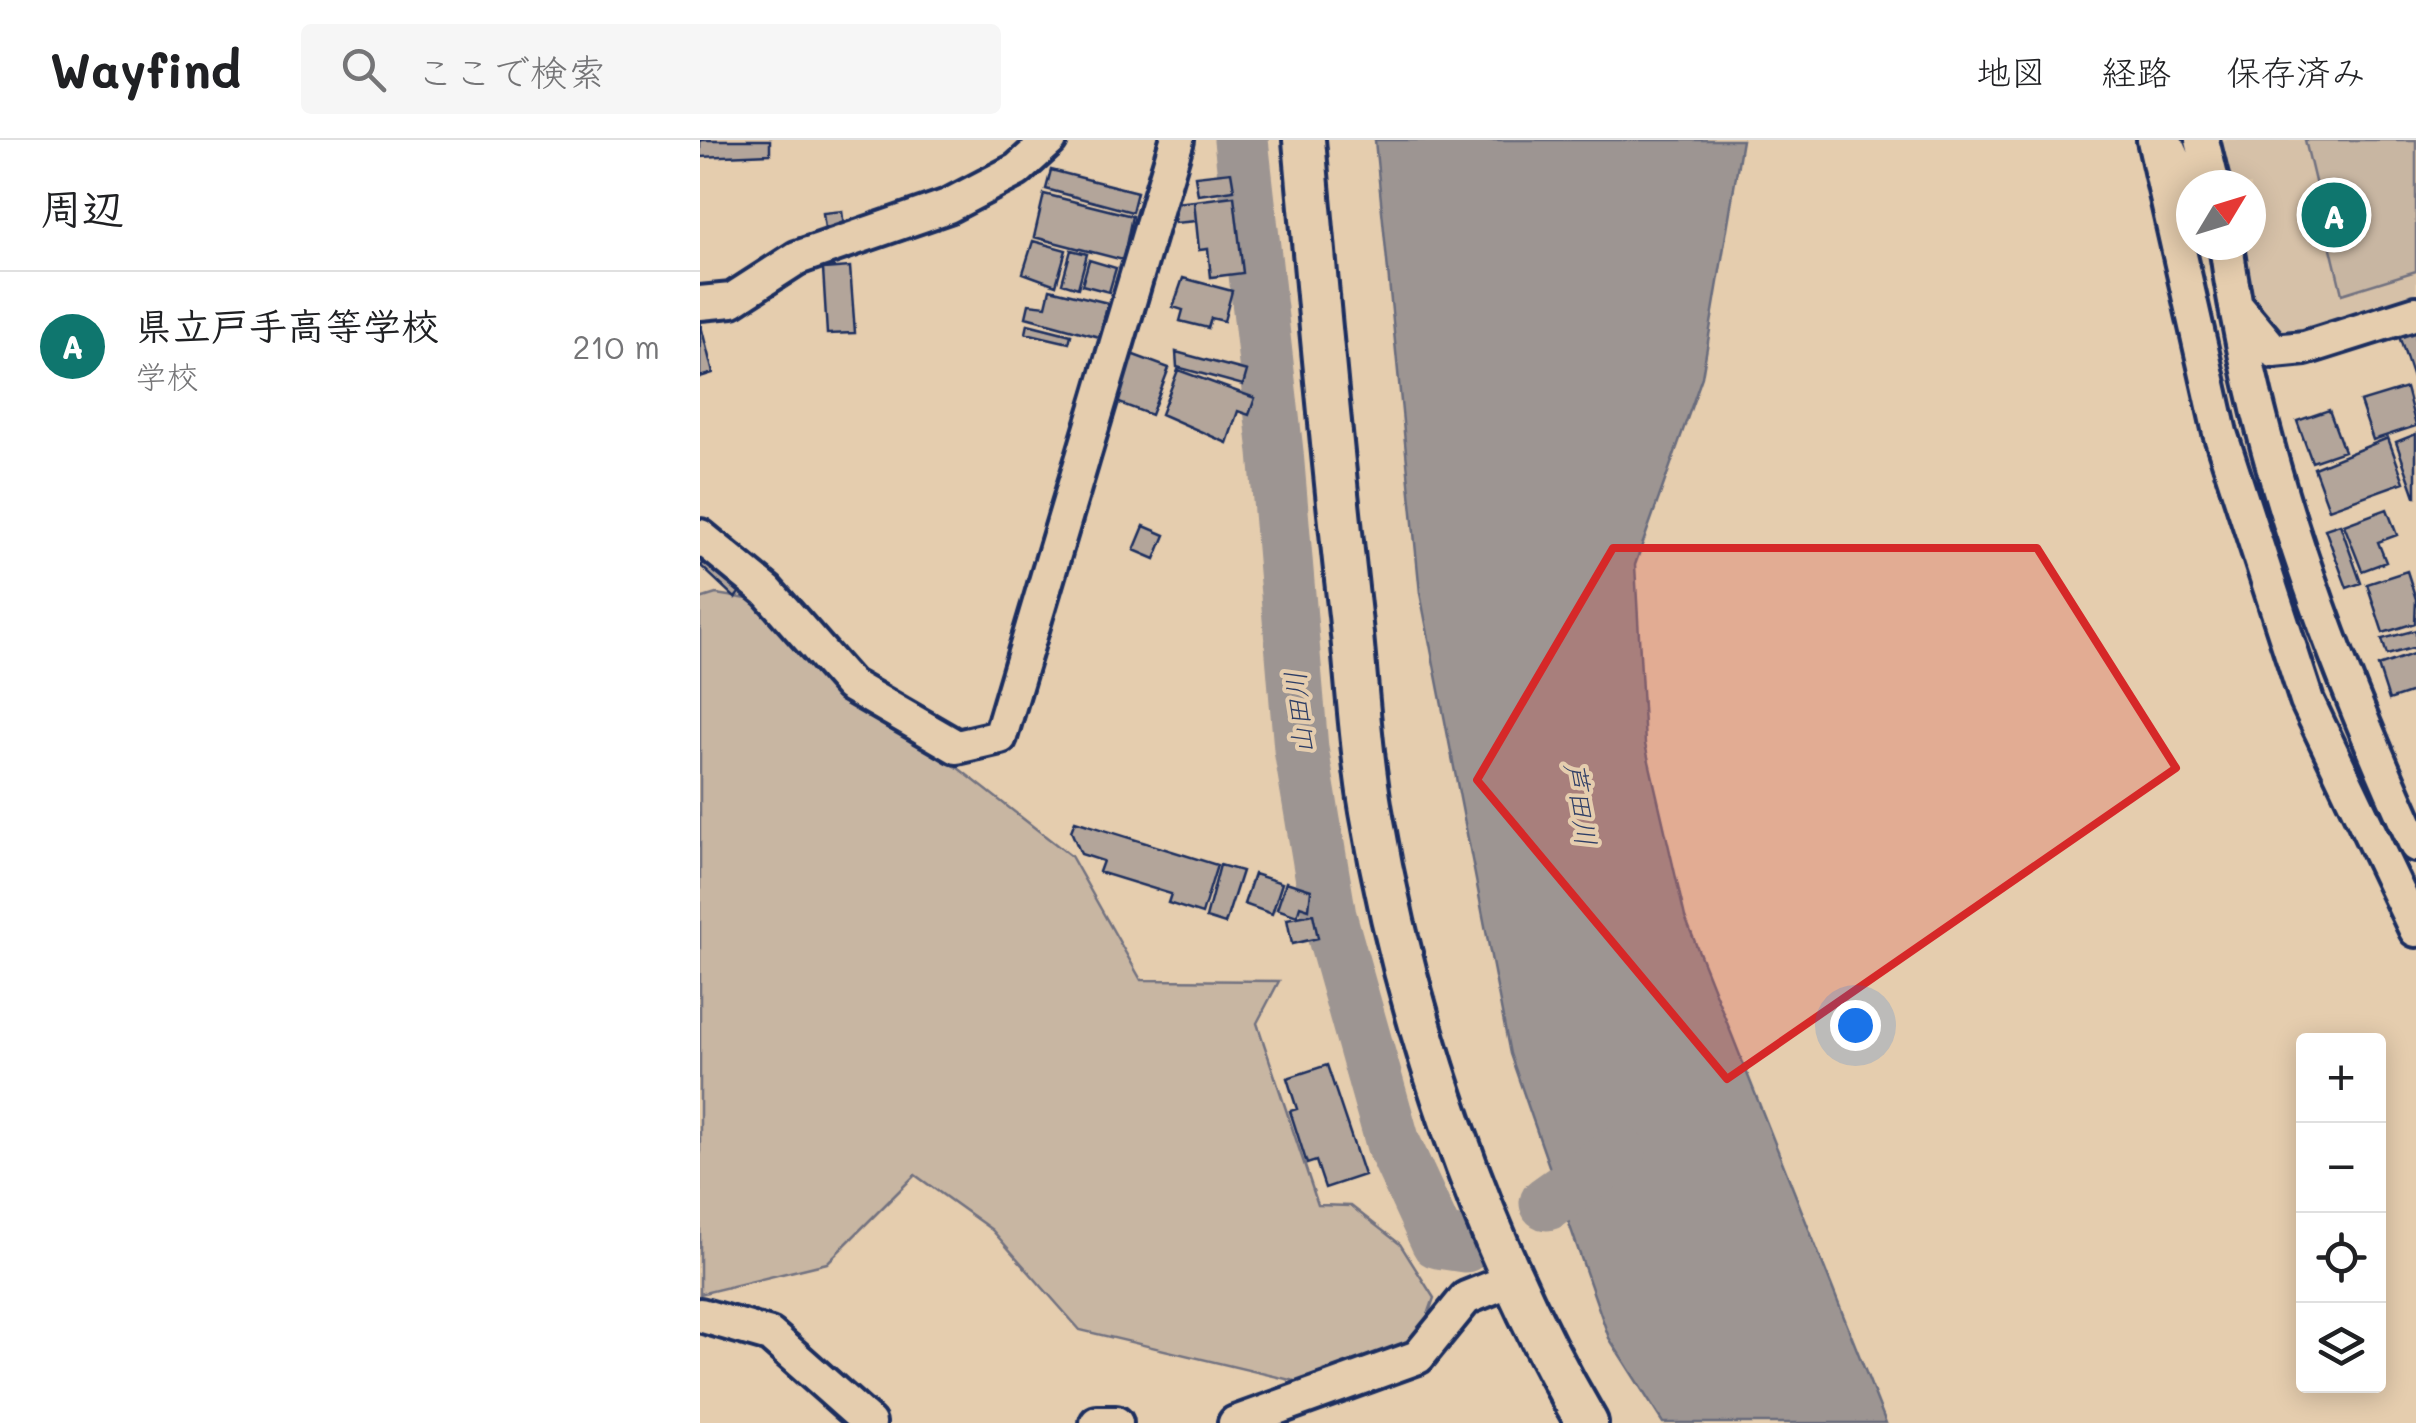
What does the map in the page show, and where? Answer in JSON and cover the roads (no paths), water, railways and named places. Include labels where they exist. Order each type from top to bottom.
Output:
[{"type":"street","points":[[700,303],[732,300],[797,258],[948,206],[1017,170],[1050,140]]},
{"type":"street","points":[[700,536],[767,591],[850,685],[957,747],[1000,737],[1177,140]]},
{"type":"street","points":[[1304,140],[1330,437],[1371,812],[1416,1008],[1486,1222],[1516,1278],[1557,1372],[1587,1423]]},
{"type":"street","points":[[2202,140],[2210,170]]},
{"type":"street","points":[[2155,144],[2172,150],[2180,170]]},
{"type":"street","points":[[2155,144],[2220,433],[2307,700],[2416,930]]},
{"type":"street","points":[[2216,260],[2234,304],[2274,351],[2305,348],[2416,313]]},
{"type":"street","points":[[2228,260],[2234,304],[2301,566],[2352,702],[2416,845]]},
{"type":"street","points":[[1235,1423],[1418,1356],[1466,1298],[1516,1278]]},
{"type":"street","points":[[700,1315],[770,1334],[869,1423]]},
{"type":"street","points":[[1097,1423],[1116,1423]]},
{"type":"water","name":"芦田川","points":[[1375,140],[1742,140],[1702,377],[1635,565],[1645,744],[1685,917],[1886,1423],[1663,1423],[1609,1338],[1510,1054],[1420,593]]},
{"type":"waterway","name":"山田川","points":[[1241,140],[1276,452],[1301,749],[1329,916],[1393,1143],[1438,1241],[1465,1245]]},
{"type":"waterway","name":"山田川","points":[[1547,1203],[1619,1152]]},
{"type":"place","name":"県立戸手高等学校","points":[[2334,215]]}]
